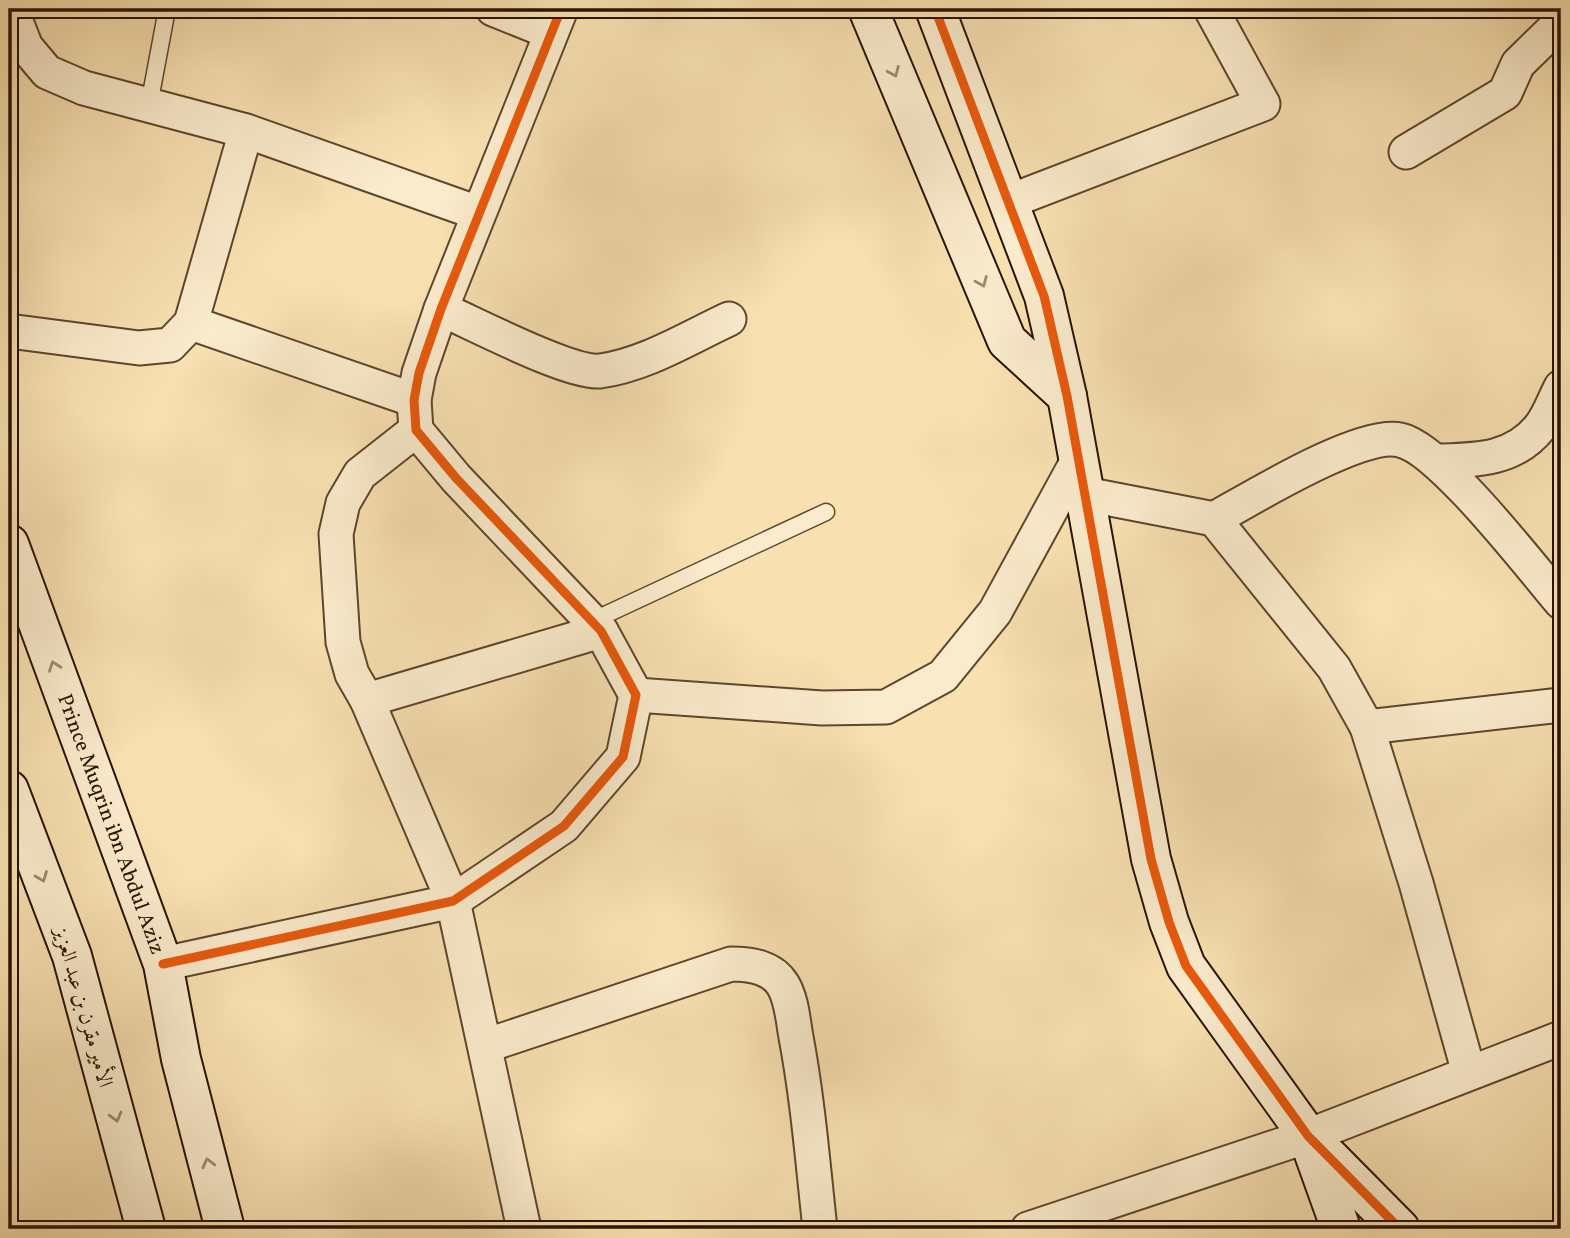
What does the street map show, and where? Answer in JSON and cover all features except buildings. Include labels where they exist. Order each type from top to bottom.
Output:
[{"type":"street","points":[[11,9],[26,47],[47,72],[85,88],[246,131],[478,213]]},
{"type":"street","points":[[494,9],[556,20],[441,309],[419,373],[415,415],[360,474],[343,503],[336,534],[343,642],[352,674],[368,700],[453,901],[524,1229]]},
{"type":"street","points":[[868,9],[1007,341],[1067,397]]},
{"type":"street","points":[[935,9],[1044,296],[1067,397],[1151,859],[1168,922],[1186,966],[1308,1136],[1400,1229]]},
{"type":"street","points":[[1008,202],[1263,104],[1211,9]]},
{"type":"street","points":[[1406,152],[1505,93],[1518,64],[1561,22]]},
{"type":"street","points":[[9,331],[139,348],[170,345],[191,323],[246,131]]},
{"type":"street","points":[[441,309],[566,364],[597,372],[632,364],[729,319]]},
{"type":"street","points":[[163,964],[453,901],[564,826],[623,757],[636,695],[597,626],[456,478],[415,415],[191,323]]},
{"type":"street","points":[[1438,461],[1480,460],[1509,454],[1541,427],[1561,387]]},
{"type":"street","points":[[1214,519],[1348,447],[1399,439],[1438,461],[1561,602]]},
{"type":"street","points":[[1082,477],[1214,519],[1334,668],[1367,727],[1416,883],[1469,1073]]},
{"type":"street","points":[[636,695],[822,708],[886,707],[943,676],[995,612],[1082,477]]},
{"type":"street","name":"Prince Muqrin ibn Abdul Aziz","points":[[9,544],[163,964],[181,1059],[225,1229]]},
{"type":"street","points":[[368,700],[597,626]]},
{"type":"street","points":[[1367,727],[1561,705]]},
{"type":"street","name":"الأمير مقرن بن عبد العزيز","points":[[9,790],[72,956],[146,1229]]},
{"type":"street","points":[[485,1046],[731,964],[754,964],[774,975],[783,986],[791,1009],[806,1091],[820,1229]]},
{"type":"street","points":[[1028,1229],[1308,1136],[1561,1038]]},
{"type":"street","points":[[1308,1136],[1341,1229]]},
{"type":"lane","points":[[149,105],[166,9]]},
{"type":"lane","points":[[597,626],[826,513]]},
{"type":"cycle path","points":[[163,964],[453,901],[564,826],[623,757],[636,695],[601,631],[456,478],[416,430],[414,400],[419,373],[441,309],[561,9]]},
{"type":"cycle path","points":[[935,9],[1044,296],[1067,396],[1151,859],[1169,922],[1186,966],[1308,1136],[1400,1229]]}]
